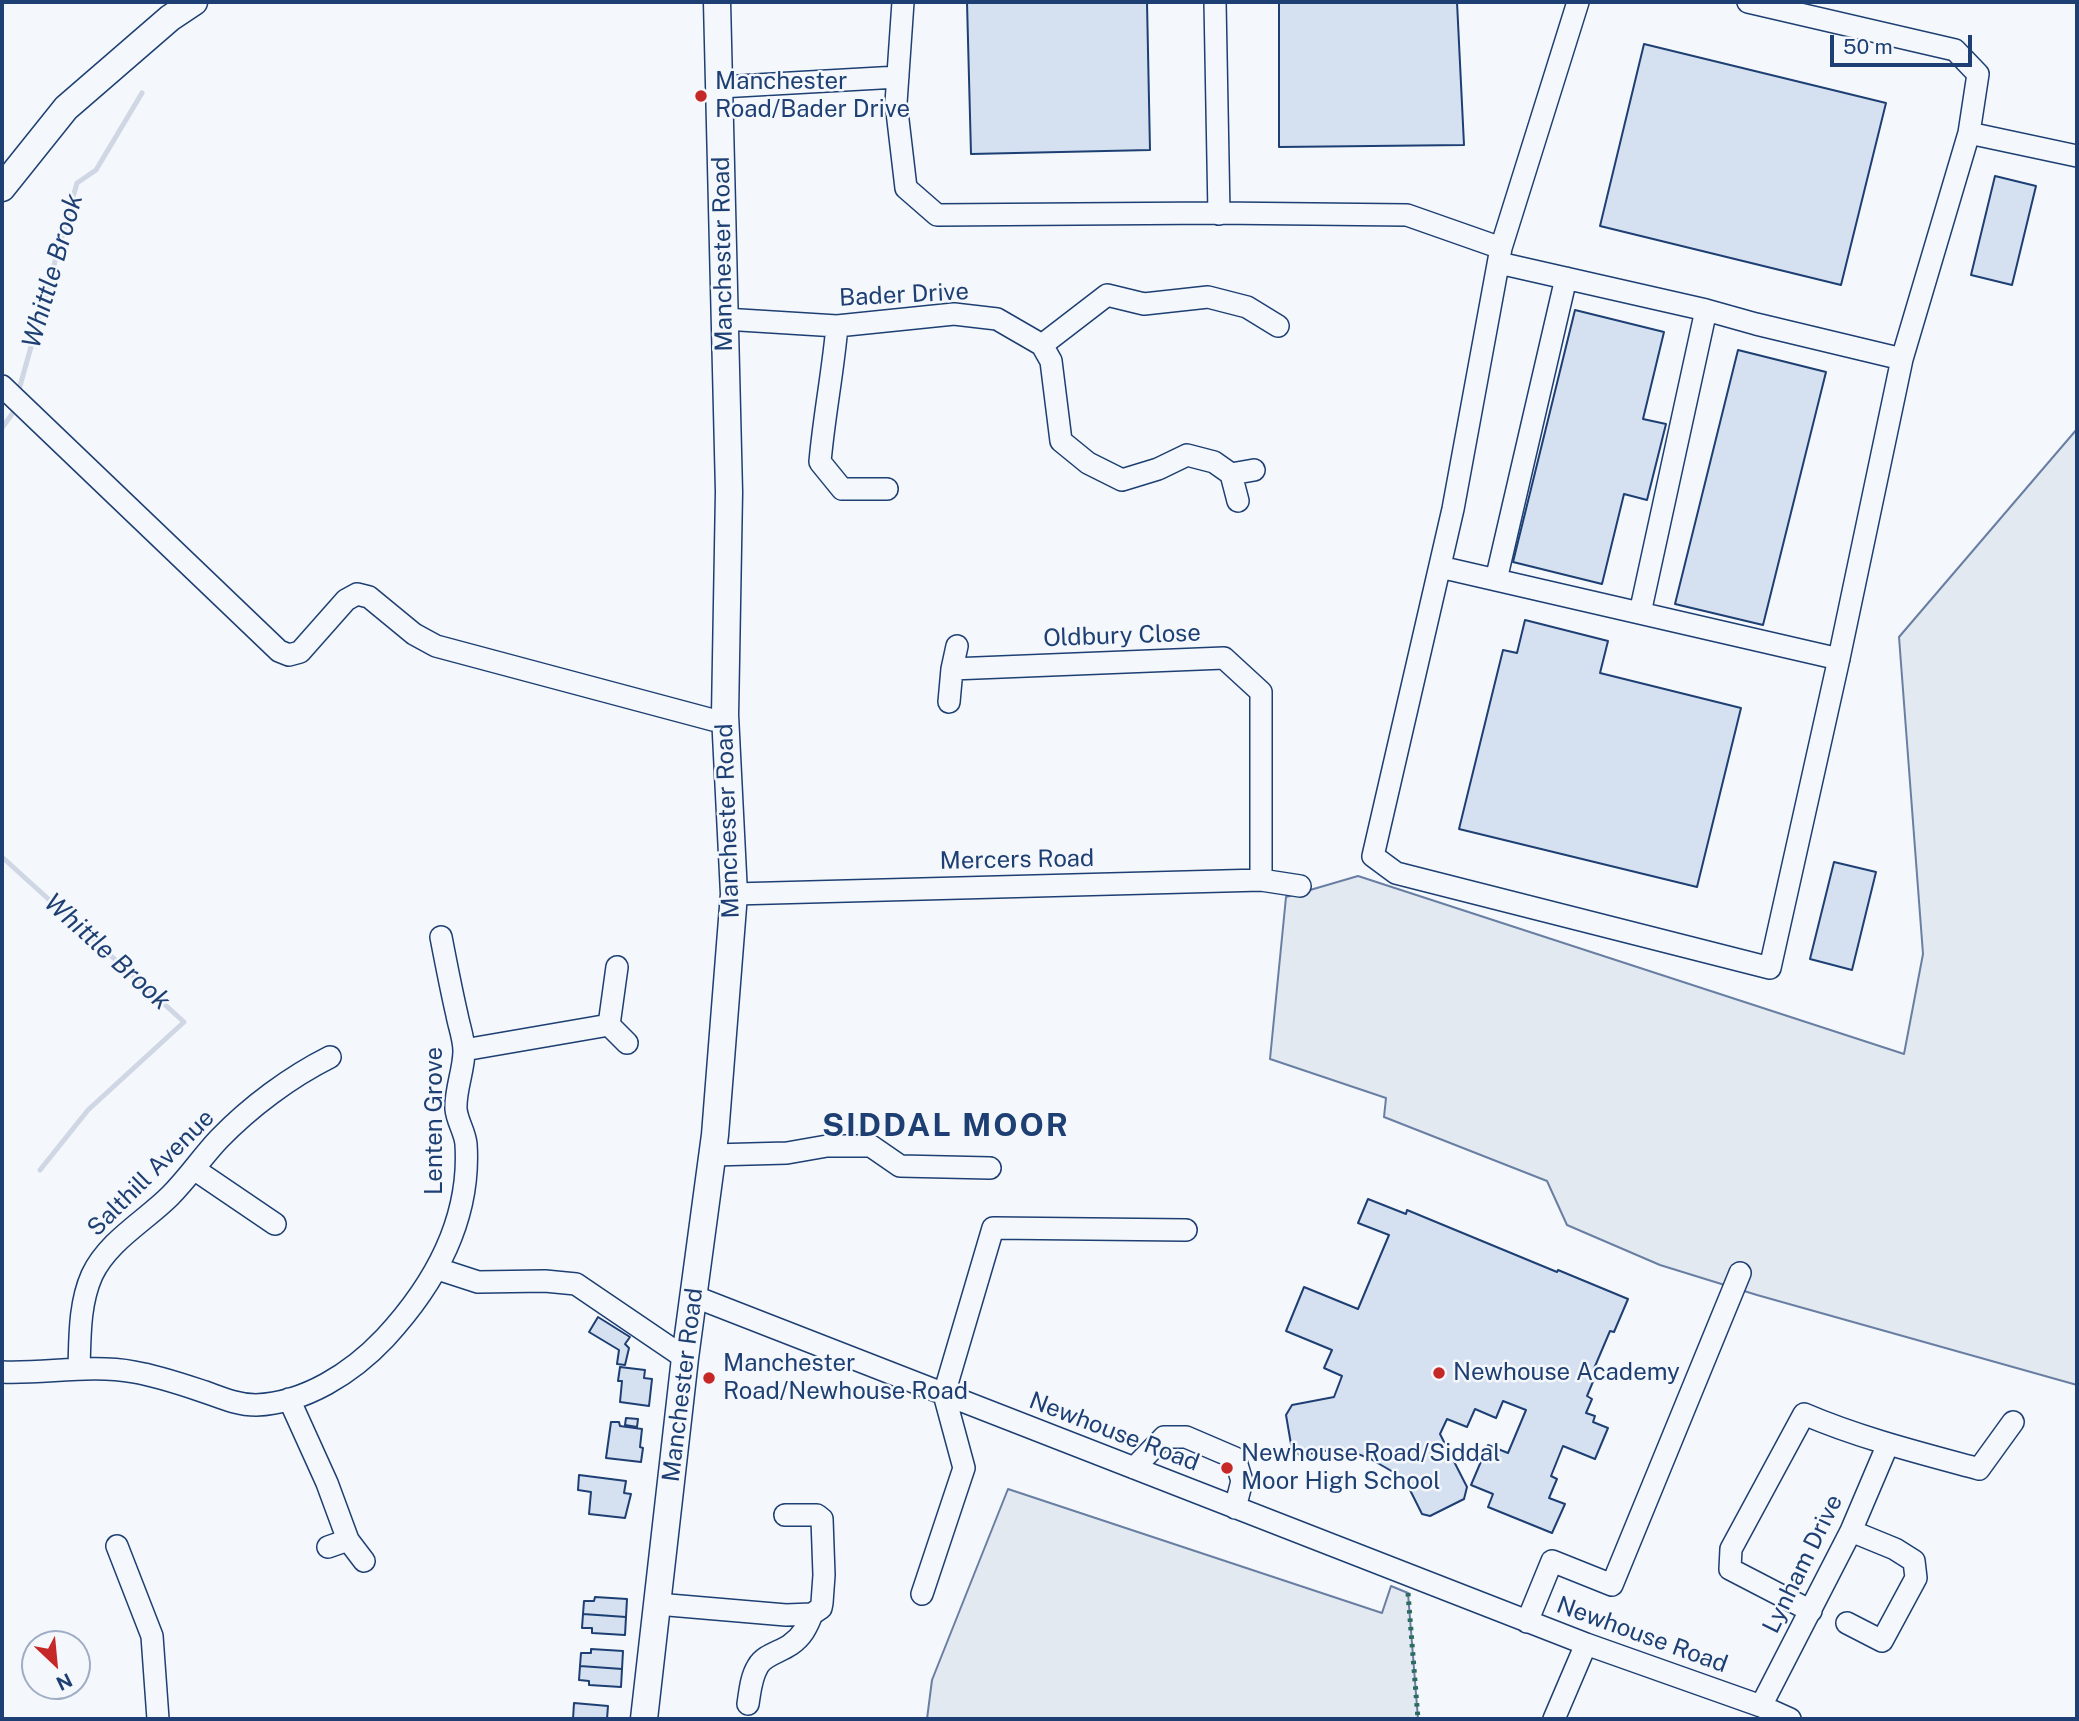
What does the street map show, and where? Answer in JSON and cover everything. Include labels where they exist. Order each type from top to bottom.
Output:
[{"type":"main road","points":[[2,188],[66,108],[176,10],[194,2]]},
{"type":"main road","name":"Manchester Road","points":[[645,1719],[685,1358],[713,1155],[734,894],[726,720],[729,492],[717,2]]},
{"type":"street","points":[[903,2],[896,103],[905,188],[937,215],[1406,215],[1500,256],[1566,278],[1902,359]]},
{"type":"street","points":[[1215,2],[1219,214]]},
{"type":"street","points":[[1578,2],[1500,256],[1453,509],[1373,856],[1396,873],[1770,968],[1902,359],[1969,133],[1978,74],[1955,50],[1748,2]]},
{"type":"street","points":[[720,87],[898,77]]},
{"type":"street","points":[[1969,133],[2077,156]]},
{"type":"street","points":[[1496,580],[1566,278]]},
{"type":"street","points":[[1238,501],[1231,474],[1214,462],[1187,455],[1158,470],[1122,480],[1087,463],[1061,441],[1051,360],[1042,345],[1107,295],[1144,304],[1208,297],[1247,307],[1278,326]]},
{"type":"street","points":[[1640,613],[1706,310]]},
{"type":"street","name":"Bader Drive","points":[[724,319],[837,326],[954,314],[997,319],[1042,345]]},
{"type":"street","points":[[837,326],[820,462],[842,489],[887,489]]},
{"type":"street","points":[[2,386],[279,651],[289,655],[300,652],[346,600],[357,594],[369,597],[414,634],[436,646],[713,720],[726,720]]},
{"type":"street","points":[[1231,474],[1254,470]]},
{"type":"street","points":[[1440,567],[1839,659]]},
{"type":"street","points":[[949,702],[957,646]]},
{"type":"street","name":"Oldbury Close","points":[[952,669],[1224,658],[1261,692],[1261,880]]},
{"type":"street","name":"Mercers Road","points":[[734,894],[1261,880],[1300,886]]},
{"type":"street","name":"Lenten Grove","points":[[2,1372],[79,1369],[131,1371],[162,1378],[236,1403],[253,1405],[289,1399],[344,1374],[373,1350],[398,1324],[438,1269],[464,1196],[466,1142],[456,1108],[464,1050],[441,937]]},
{"type":"street","points":[[609,1025],[617,967]]},
{"type":"street","points":[[464,1050],[609,1025]]},
{"type":"street","points":[[609,1025],[627,1042]]},
{"type":"street","name":"Salthill Avenue","points":[[79,1369],[81,1320],[93,1273],[124,1236],[170,1196],[219,1139],[255,1107],[307,1068],[330,1057]]},
{"type":"street","points":[[713,1155],[788,1153],[827,1146],[871,1146],[900,1166],[990,1168]]},
{"type":"street","points":[[194,1169],[275,1224]]},
{"type":"street","points":[[922,1594],[964,1468],[944,1394],[993,1228],[1186,1230]]},
{"type":"street","points":[[438,1269],[510,1291],[545,1281],[576,1284],[685,1358]]},
{"type":"street","points":[[1527,1622],[1552,1560],[1612,1585],[1740,1273]]},
{"type":"street","name":"Newhouse Road","points":[[693,1296],[1527,1622],[1761,1706],[1790,1719]]},
{"type":"street","points":[[289,1399],[327,1483],[338,1543],[364,1561]]},
{"type":"street","points":[[1811,1611],[1730,1569],[1731,1549],[1804,1414],[1888,1444],[1979,1469],[2013,1422]]},
{"type":"street","points":[[1134,1468],[1164,1437],[1185,1437],[1235,1458],[1242,1481],[1235,1508]]},
{"type":"street","name":"Lynham Drive","points":[[1761,1706],[1851,1531],[1888,1444]]},
{"type":"street","points":[[657,1604],[786,1615],[812,1614],[821,1608],[824,1575],[822,1519],[817,1516],[785,1515]]},
{"type":"street","points":[[1847,1623],[1882,1641],[1916,1577],[1914,1561],[1895,1549],[1851,1531]]},
{"type":"street","points":[[117,1546],[152,1636],[158,1719]]},
{"type":"street","points":[[748,1704],[752,1679],[758,1664],[791,1644],[804,1632],[812,1614]]},
{"type":"street","points":[[1554,1719],[1586,1644]]},
{"type":"shaded area","points":[[2077,429],[2077,1385],[1660,1265],[1567,1225],[1547,1181],[1384,1117],[1386,1098],[1270,1059],[1286,897],[1358,876],[1904,1054],[1923,954],[1899,637]]},
{"type":"shaded area","points":[[1008,1489],[1382,1613],[1391,1586],[1408,1593],[1418,1719],[927,1719],[932,1680]]},
{"type":"building","points":[[967,2],[1147,2],[1150,150],[971,154]]},
{"type":"building","points":[[1279,2],[1457,2],[1464,145],[1279,147]]},
{"type":"building","points":[[1644,44],[1886,103],[1841,285],[1600,226]]},
{"type":"building","points":[[1995,176],[2036,186],[2012,285],[1971,275]]},
{"type":"building","points":[[1575,310],[1664,332],[1643,419],[1666,424],[1647,500],[1624,494],[1602,584],[1513,562]]},
{"type":"building","points":[[1738,350],[1826,372],[1763,625],[1675,604]]},
{"type":"building","points":[[1525,620],[1608,641],[1600,673],[1741,708],[1697,887],[1459,829],[1503,650],[1517,653]]},
{"type":"building","points":[[1834,862],[1876,872],[1852,970],[1810,959]]},
{"type":"building","points":[[1368,1199],[1406,1214],[1407,1210],[1628,1299],[1614,1332],[1610,1331],[1593,1371],[1597,1372],[1587,1396],[1592,1399],[1586,1413],[1595,1416],[1593,1422],[1608,1428],[1595,1459],[1563,1446],[1551,1476],[1557,1479],[1549,1498],[1565,1504],[1552,1533],[1488,1507],[1493,1494],[1471,1485],[1488,1445],[1508,1453],[1526,1410],[1503,1401],[1496,1418],[1475,1409],[1467,1427],[1447,1419],[1440,1434],[1467,1487],[1464,1499],[1430,1516],[1422,1514],[1400,1476],[1369,1458],[1346,1450],[1322,1451],[1301,1456],[1292,1450],[1286,1415],[1292,1405],[1334,1397],[1342,1376],[1324,1368],[1332,1350],[1286,1331],[1304,1287],[1358,1309],[1389,1235],[1358,1223]]},
{"type":"building","points":[[598,1317],[630,1337],[625,1344],[629,1348],[625,1365],[617,1364],[619,1350],[589,1332]]},
{"type":"building","points":[[620,1367],[645,1370],[644,1378],[652,1379],[649,1406],[620,1402]]},
{"type":"building","points":[[626,1418],[638,1419],[637,1427],[625,1425]]},
{"type":"building","points":[[611,1422],[642,1429],[641,1462],[606,1458]]},
{"type":"building","points":[[579,1475],[626,1481],[624,1493],[631,1494],[625,1518],[589,1514],[591,1492],[578,1490]]},
{"type":"building","points":[[595,1597],[627,1599],[626,1617],[583,1614],[584,1601],[594,1601]]},
{"type":"building","points":[[583,1614],[626,1617],[625,1635],[592,1633],[592,1628],[582,1628]]},
{"type":"building","points":[[591,1649],[623,1651],[622,1669],[580,1666],[581,1653],[591,1653]]},
{"type":"building","points":[[580,1666],[622,1669],[621,1687],[589,1685],[589,1681],[579,1680]]},
{"type":"building","points":[[574,1703],[608,1706],[607,1719],[573,1719]]},
{"type":"waterway","name":"Whittle Brook","points":[[20,386],[77,183],[96,170],[142,93]]},
{"type":"waterway","name":"Whittle Brook","points":[[2,428],[12,414]]},
{"type":"waterway","name":"Whittle Brook","points":[[2,857],[184,1022],[88,1110],[40,1170]]},
{"type":"hedge","points":[[1408,1593],[1418,1719]]},
{"type":"place","name":"Manchester Road/Bader Drive","points":[[701,96]]},
{"type":"place","name":"Newhouse Academy","points":[[1439,1373]]},
{"type":"place","name":"Manchester Road/Newhouse Road","points":[[709,1378]]},
{"type":"place","name":"Newhouse Road/Siddal Moor High School","points":[[1227,1468]]},
{"type":"district","name":"SIDDAL MOOR","points":[[946,1126]]}]
